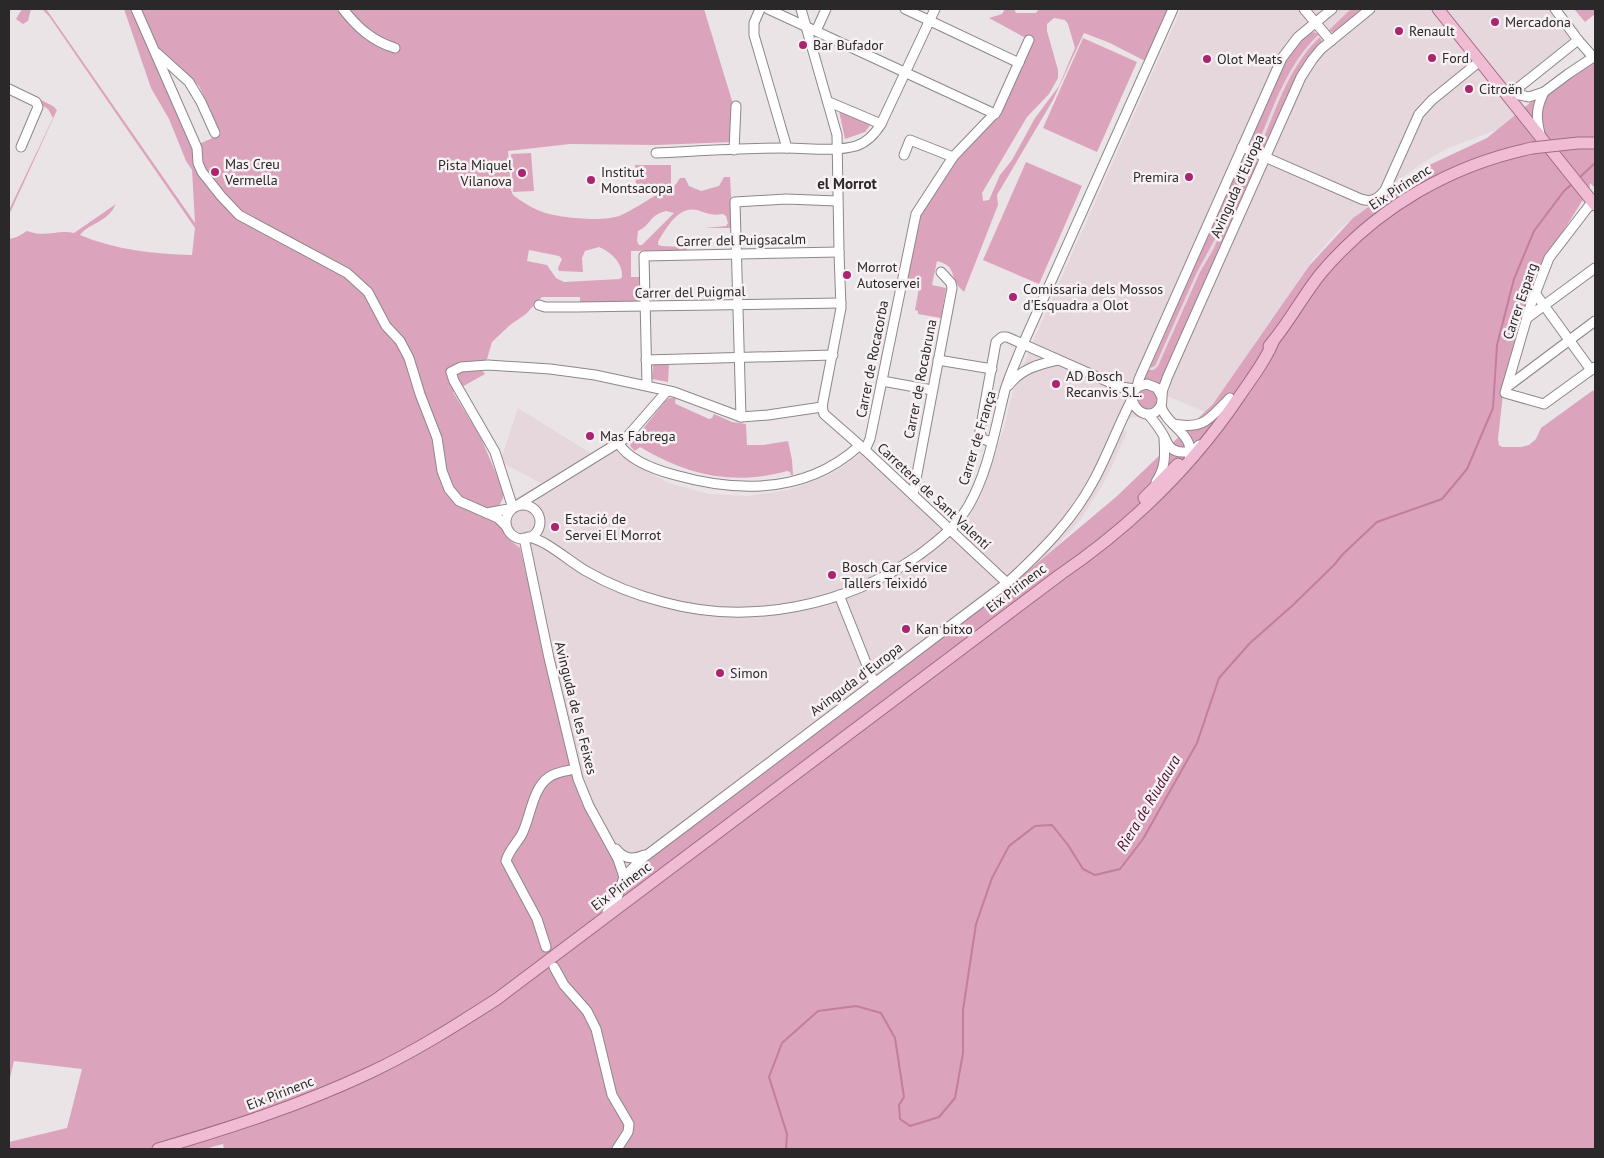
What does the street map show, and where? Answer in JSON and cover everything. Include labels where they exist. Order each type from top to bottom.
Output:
[{"type":"main road","points":[[1438,9],[1594,203]]},
{"type":"main road","name":"Eix Pirinenc","points":[[1061,574],[1149,494],[1190,451],[1273,342],[1321,273],[1358,235],[1395,205],[1452,173],[1500,156],[1532,148],[1595,143]]},
{"type":"main road","name":"Eix Pirinenc","points":[[158,1149],[286,1108],[342,1085],[423,1046],[497,999],[1061,574],[1093,552],[1133,519],[1181,473],[1198,452],[1246,386],[1273,342]]},
{"type":"street","points":[[136,9],[197,148],[200,169],[221,196],[245,219],[347,273],[368,292],[386,326],[400,341],[409,358],[436,438],[442,471],[449,489],[459,500],[501,521],[515,536],[526,538],[535,533],[539,526],[535,501],[545,488]]},
{"type":"street","points":[[343,9],[373,39],[395,48]]},
{"type":"street","points":[[760,9],[754,23],[754,35],[787,148]]},
{"type":"street","points":[[768,9],[995,114]]},
{"type":"street","points":[[515,507],[495,452],[454,381],[451,372],[461,367],[488,365],[578,372],[667,390],[731,415],[741,417],[822,408],[841,303],[838,252],[838,149],[837,135],[829,102],[801,9]]},
{"type":"street","points":[[816,31],[826,9]]},
{"type":"street","points":[[905,9],[1019,62]]},
{"type":"street","points":[[656,152],[787,148],[838,149],[850,148],[865,142],[881,124],[935,9]]},
{"type":"street","name":"Carrer de França","points":[[526,538],[539,540],[585,571],[612,585],[664,602],[685,607],[721,611],[771,610],[797,606],[839,595],[873,582],[901,566],[934,543],[960,518],[970,502],[986,464],[1005,391],[1023,344],[1173,9]]},
{"type":"street","points":[[1304,9],[1331,41]]},
{"type":"street","name":"Avinguda d'Europa","points":[[597,923],[614,904],[624,877],[643,858],[1006,583],[1045,546],[1071,515],[1094,480],[1287,50],[1298,37],[1332,9]]},
{"type":"street","name":"Avinguda d'Europa","points":[[1161,402],[1167,378],[1301,77],[1316,54],[1370,9]]},
{"type":"street","points":[[1508,96],[1515,94],[1529,97],[1544,92],[1594,57],[1578,40],[1555,9]]},
{"type":"street","name":"Carrer de Rocacorba","points":[[862,448],[870,439],[914,218],[918,208],[953,158],[995,114],[1029,40]]},
{"type":"street","points":[[1508,96],[1578,40]]},
{"type":"street","points":[[155,52],[189,82],[201,102],[215,133]]},
{"type":"street","points":[[1242,147],[1361,199],[1370,201],[1379,197],[1385,190],[1419,114],[1432,100],[1480,61]]},
{"type":"street","points":[[9,89],[36,102],[38,107],[21,147]]},
{"type":"street","points":[[1540,136],[1537,122],[1538,104],[1544,92]]},
{"type":"street","points":[[1520,112],[1529,97]]},
{"type":"street","points":[[829,102],[881,124]]},
{"type":"street","points":[[1520,112],[1532,109],[1538,104]]},
{"type":"street","points":[[734,150],[736,106]]},
{"type":"street","points":[[904,155],[910,140],[953,158]]},
{"type":"street","points":[[741,417],[735,202],[786,199],[837,200]]},
{"type":"street","name":"Carrer Esparg","points":[[1506,390],[1535,293],[1549,258],[1594,203]]},
{"type":"street","name":"Carrer del Puigsacalm","points":[[646,306],[644,256],[838,252]]},
{"type":"street","points":[[1527,318],[1595,268]]},
{"type":"street","name":"Carrer de Rocabruna","points":[[913,495],[952,286],[942,272]]},
{"type":"street","points":[[1506,390],[1544,404],[1593,368],[1535,293]]},
{"type":"street","name":"Carrer del Puigmal","points":[[539,305],[545,307],[738,306],[841,303]]},
{"type":"street","points":[[646,306],[647,385]]},
{"type":"street","points":[[1506,390],[1595,321]]},
{"type":"street","points":[[992,442],[983,440],[980,433],[996,342],[1005,336],[1134,393]]},
{"type":"street","points":[[646,360],[833,355]]},
{"type":"street","points":[[938,360],[992,369]]},
{"type":"street","points":[[1005,391],[1026,370],[1058,360]]},
{"type":"street","points":[[882,380],[932,390]]},
{"type":"street","points":[[1133,519],[1134,513],[1188,458],[1190,451],[1187,440],[1162,412],[1158,388],[1153,385],[1142,385],[1134,393],[1135,408],[1146,414],[1164,435],[1170,447],[1177,451],[1190,451],[1196,448],[1239,392],[1246,386]]},
{"type":"street","points":[[506,526],[507,516],[515,507],[619,444],[634,432],[667,390]]},
{"type":"street","points":[[1173,424],[1185,426],[1202,424],[1230,398]]},
{"type":"street","points":[[1120,421],[1133,415],[1153,413],[1161,402]]},
{"type":"street","name":"Carretera de Sant Valentí","points":[[822,408],[824,414],[1006,583]]},
{"type":"street","points":[[1149,494],[1163,470],[1165,460],[1164,435]]},
{"type":"street","points":[[619,444],[623,450],[659,471],[702,483],[730,487],[764,486],[794,482],[839,462],[862,448]]},
{"type":"street","points":[[487,513],[526,505],[537,512]]},
{"type":"street","name":"Carrer de França","points":[[539,526],[542,536],[552,549]]},
{"type":"street","name":"Avinguda de les Feixes","points":[[526,538],[576,769],[589,806],[618,858],[624,877]]},
{"type":"street","points":[[839,595],[874,683]]},
{"type":"street","points":[[546,947],[537,918],[506,861],[509,853],[523,833],[540,787],[552,775],[576,769]]},
{"type":"street","name":"Avinguda d'Europa","points":[[609,841],[622,856],[633,858],[658,846]]},
{"type":"street","points":[[554,967],[563,983],[587,1011],[596,1029],[612,1095],[629,1124],[628,1132],[617,1149]]},
{"type":"shaded area","points":[[22,9],[31,9],[28,21],[23,24],[16,19]]},
{"type":"shaded area","points":[[42,9],[46,9],[195,223],[192,170],[186,161],[169,119],[151,88],[124,9],[135,9],[195,146],[221,134],[199,86],[159,50],[141,9],[704,9],[733,104],[733,142],[656,145],[570,144],[508,151],[511,190],[513,195],[522,202],[557,216],[602,219],[619,216],[629,211],[672,188],[680,178],[685,178],[689,186],[701,191],[719,186],[724,177],[730,177],[733,228],[705,228],[726,226],[728,223],[726,216],[723,214],[712,214],[696,210],[683,212],[668,226],[658,245],[683,247],[687,245],[687,250],[631,251],[631,277],[639,277],[640,302],[580,304],[580,297],[542,297],[526,314],[510,325],[492,342],[487,359],[481,364],[481,369],[485,374],[453,392],[481,438],[503,490],[503,498],[496,512],[499,523],[508,539],[520,548],[573,773],[624,877],[1016,581],[1116,497],[1213,404],[1309,266],[1353,218],[1425,167],[1487,138],[1595,50],[1595,188],[1590,183],[1589,190],[1547,257],[1503,394],[1498,439],[1499,445],[1502,447],[1529,445],[1536,439],[1541,428],[1595,390],[1595,1149],[224,1149],[223,1144],[205,1149],[9,1149],[9,1142],[67,1128],[82,1069],[14,1061],[9,1082],[9,239],[27,231],[40,234],[74,233],[116,204],[108,215],[80,235],[121,248],[164,254],[192,255],[195,228],[49,16]],"holes":[[[666,211],[674,213],[642,245],[639,245],[637,241],[638,231],[646,226],[656,215]],[[599,247],[612,255],[621,267],[622,277],[620,279],[564,282],[556,278],[547,265],[527,261],[529,250],[559,256],[562,259],[558,268],[559,271],[583,272],[582,258],[585,251]]]},
{"type":"shaded area","points":[[1005,9],[1014,9],[1016,13],[1036,13],[1039,9],[1168,9],[1145,61],[1110,43],[1084,33],[1053,100],[997,195],[998,205],[964,292],[957,285],[947,265],[937,261],[932,285],[946,288],[941,318],[918,314],[918,311],[915,310],[919,288],[905,285],[919,216],[955,162],[998,116],[1033,42],[989,18],[1002,14]],"holes":[[[1054,18],[1065,20],[1075,48],[1059,86],[1035,118],[1012,160],[1000,175],[989,200],[983,201],[982,193],[1027,117],[1049,94],[1058,78],[1058,70],[1047,31],[1047,24]]]},
{"type":"shaded area","points":[[1181,9],[1562,9],[1580,31],[1510,88],[1511,93],[1533,121],[1493,131],[1446,149],[1389,187],[1375,202],[1342,227],[1313,259],[1244,362],[1205,412],[1167,396],[1152,426],[1143,417],[1133,417],[1127,421],[1122,429],[1127,432],[1106,479],[1081,519],[1032,574],[629,875],[619,872],[561,727],[520,548],[508,539],[499,523],[500,508],[541,483],[500,462],[518,408],[600,459],[616,451],[636,466],[669,483],[709,494],[748,496],[789,490],[829,475],[865,450],[953,530],[964,525],[982,493],[1005,424],[1012,394],[1035,337]]},
{"type":"shaded area","points":[[1351,9],[1364,9],[1337,31],[1328,31]]},
{"type":"shaded area","points":[[1574,9],[1595,9],[1595,14],[1585,22]]},
{"type":"shaded area","points":[[1313,32],[1319,34],[1289,73],[1256,148],[1252,145],[1252,138],[1269,95],[1294,49]]},
{"type":"shaded area","points":[[1320,37],[1322,42],[1309,57],[1297,76],[1266,145],[1259,149],[1284,89],[1300,61]]},
{"type":"shaded area","points":[[1083,38],[1137,62],[1097,152],[1043,128]]},
{"type":"shaded area","points":[[9,84],[53,106],[57,110],[9,215],[9,210],[53,118],[48,109]]},
{"type":"shaded area","points":[[841,110],[871,124],[865,132],[845,139],[839,111]]},
{"type":"shaded area","name":"Pista Miquel Vilanova","points":[[531,153],[534,191],[513,192],[511,154]]},
{"type":"shaded area","points":[[1252,156],[1155,366],[1150,368],[1241,162],[1245,157]]},
{"type":"shaded area","points":[[1255,157],[1257,166],[1160,384],[1151,380],[1144,380],[1149,370],[1154,370],[1158,366]]},
{"type":"shaded area","points":[[1026,162],[1082,186],[1039,284],[983,260]]},
{"type":"shaded area","points":[[635,165],[671,165],[671,186],[636,186]]},
{"type":"shaded area","points":[[653,365],[669,365],[668,382],[652,379]]},
{"type":"shaded area","points":[[1147,389],[1154,392],[1157,399],[1154,406],[1147,409],[1140,406],[1137,399],[1140,392]]},
{"type":"shaded area","points":[[676,398],[676,404],[709,419],[714,414],[732,422],[746,424],[747,445],[763,445],[788,441],[793,475],[787,471],[748,478],[711,475],[675,465],[640,447],[635,451],[630,445],[666,400]]},
{"type":"waterway","name":"Riera de Riudaura","points":[[1579,178],[1595,163]]},
{"type":"waterway","name":"Riera de Riudaura","points":[[786,1149],[787,1134],[769,1077],[782,1043],[818,1011],[856,1006],[881,1013],[895,1038],[904,1097],[899,1105],[900,1119],[910,1126],[939,1117],[955,1098],[963,1053],[963,1010],[976,924],[992,878],[1009,846],[1035,826],[1052,825],[1068,845],[1083,869],[1095,875],[1120,869],[1143,839],[1197,743],[1219,678],[1250,643],[1293,605],[1377,522],[1442,499],[1467,469],[1493,408],[1497,345],[1514,279],[1534,231],[1564,191],[1573,183]]},
{"type":"place","name":"Mercadona","points":[[1495,22]]},
{"type":"place","name":"Renault","points":[[1399,31]]},
{"type":"place","name":"Bar Bufador","points":[[803,45]]},
{"type":"place","name":"Ford","points":[[1432,58]]},
{"type":"place","name":"Olot Meats","points":[[1207,59]]},
{"type":"place","name":"Citroën","points":[[1469,89]]},
{"type":"place","name":"Mas Creu Vermella","points":[[215,172]]},
{"type":"place","name":"Pista Miquel Vilanova","points":[[522,173]]},
{"type":"place","name":"Premira","points":[[1189,177]]},
{"type":"place","name":"Institut Montsacopa","points":[[591,180]]},
{"type":"place","name":"Morrot Autoservei","points":[[847,275]]},
{"type":"place","name":"Comissaria dels Mossos d'Esquadra a Olot","points":[[1013,297]]},
{"type":"place","name":"AD Bosch Recanvis S.L.","points":[[1056,384]]},
{"type":"place","name":"Mas Fabrega","points":[[590,436]]},
{"type":"place","name":"Estació de Servei El Morrot","points":[[555,527]]},
{"type":"place","name":"Bosch Car Service Tallers Teixidó","points":[[832,575]]},
{"type":"place","name":"Kan bitxo","points":[[906,629]]},
{"type":"place","name":"Simon","points":[[720,673]]},
{"type":"district","name":"el Morrot","points":[[847,183]]}]
